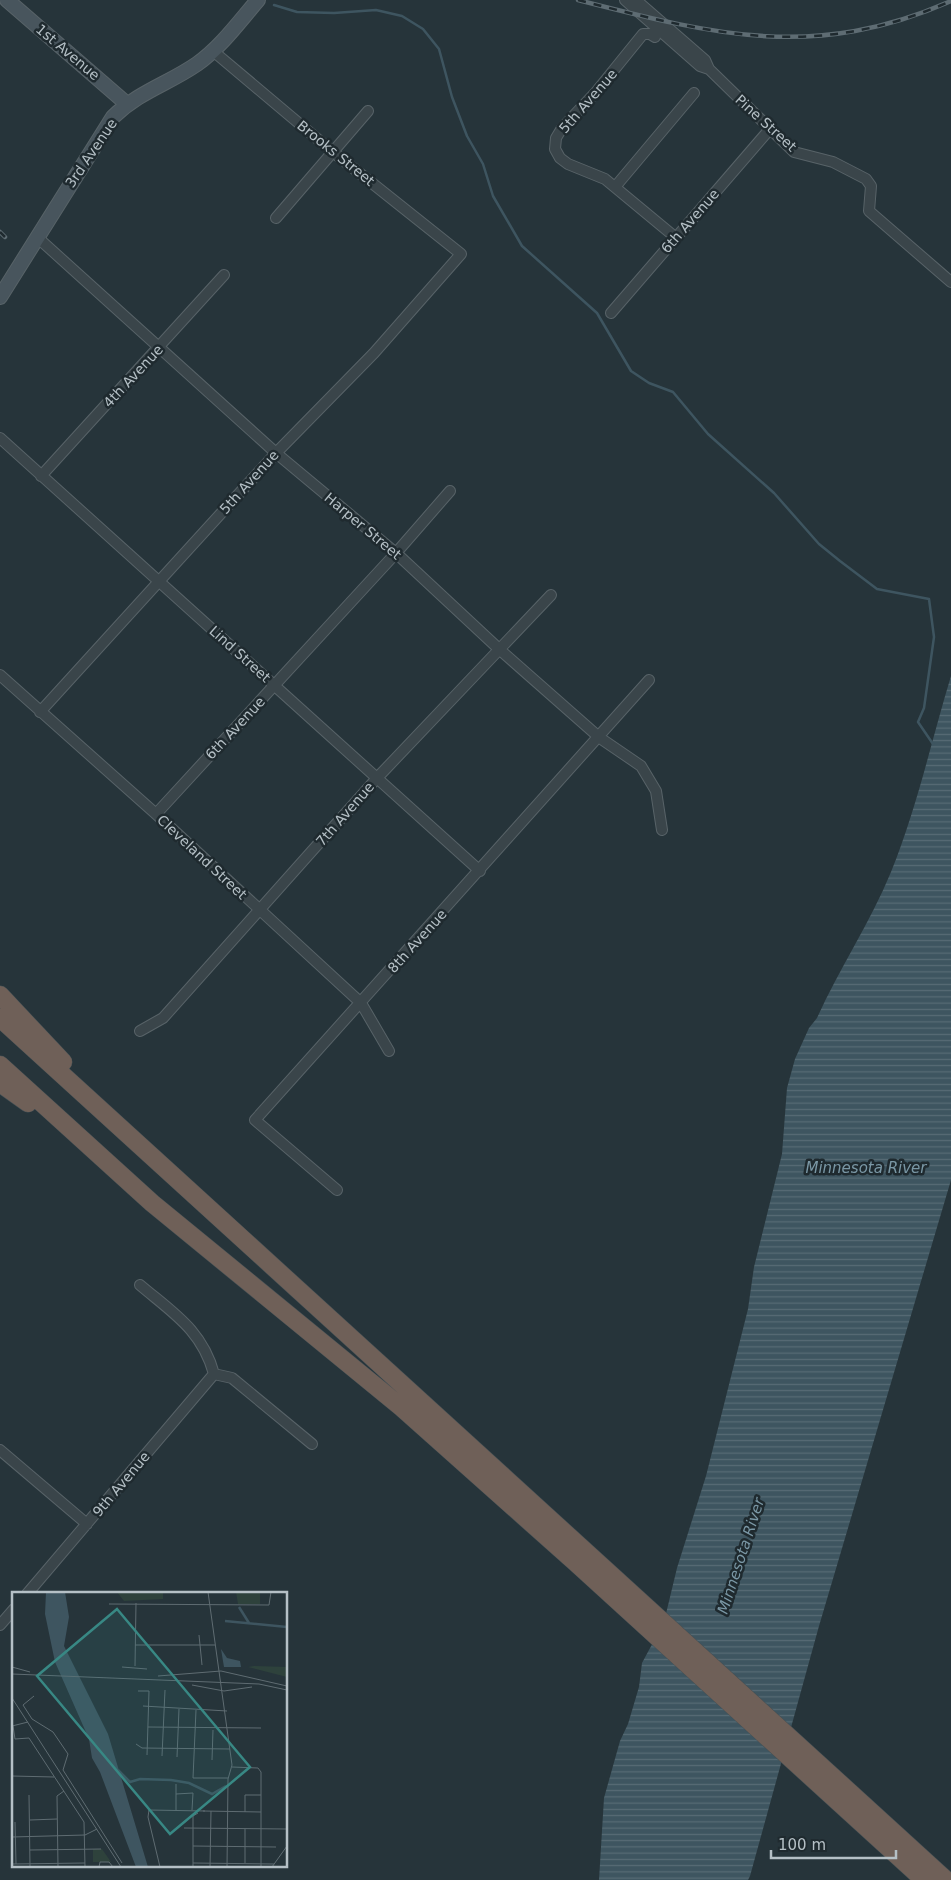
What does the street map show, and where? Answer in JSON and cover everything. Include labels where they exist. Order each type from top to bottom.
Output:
[{"type":"highway","points":[[0,994],[86,1087],[128,1136]]},
{"type":"highway","points":[[0,1018],[577,1554],[863,1816],[924,1880]]},
{"type":"highway","points":[[0,1064],[152,1203]]},
{"type":"highway","points":[[0,1083],[152,1203],[577,1554]]},
{"type":"highway","points":[[863,1816],[912,1848],[951,1878]]},
{"type":"highway","points":[[863,1816],[913,1880]]},
{"type":"highway","points":[[912,1848],[946,1880]]},
{"type":"street","name":"1st Avenue","points":[[8,0],[127,104]]},
{"type":"street","name":"3rd Avenue","points":[[0,297],[96,142],[113,118],[127,104],[197,64],[213,50],[258,0]]},
{"type":"street","name":"Pine Street","points":[[625,0],[700,66],[709,69]]},
{"type":"street","name":"Pine Street","points":[[636,0],[704,60],[709,69],[769,130],[794,152],[833,162],[866,179],[871,186],[869,211],[951,282]]},
{"type":"street","name":"5th Avenue","points":[[655,37],[650,34],[643,34],[596,92],[562,128],[556,138],[555,149],[560,158],[568,164],[605,179],[675,237]]},
{"type":"street","name":"Brooks Street","points":[[213,50],[334,152],[461,254]]},
{"type":"street","points":[[615,187],[694,93]]},
{"type":"street","points":[[276,218],[368,111]]},
{"type":"street","name":"6th Avenue","points":[[611,313],[769,130]]},
{"type":"street","name":"Harper Street","points":[[37,237],[276,452],[396,553],[499,649],[600,738],[641,766],[656,791],[662,830]]},
{"type":"street","name":"5th Avenue","points":[[40,712],[276,452],[374,354],[461,254]]},
{"type":"street","name":"4th Avenue","points":[[41,476],[224,275]]},
{"type":"street","name":"Lind Street","points":[[0,438],[480,870]]},
{"type":"street","name":"6th Avenue","points":[[156,814],[396,553],[450,491]]},
{"type":"street","name":"7th Avenue","points":[[140,1031],[164,1018],[377,778],[551,595]]},
{"type":"street","name":"Cleveland Street","points":[[0,675],[156,814],[361,1003],[389,1051]]},
{"type":"street","name":"8th Avenue","points":[[337,1190],[255,1120],[600,738],[650,680]]},
{"type":"street","points":[[140,1285],[193,1331],[208,1353],[214,1374],[232,1378],[312,1444]]},
{"type":"street","name":"9th Avenue","points":[[29,1592],[214,1374]]},
{"type":"street","points":[[0,1450],[87,1524]]},
{"type":"street","points":[[0,1625],[12,1611]]},
{"type":"water","name":"Minnesota River","points":[[951,676],[951,1180],[819,1626],[750,1876],[748,1880],[599,1880],[604,1798],[620,1741],[628,1724],[639,1687],[642,1663],[664,1622],[677,1568],[706,1476],[748,1309],[754,1267],[782,1154],[787,1088],[795,1059],[809,1028],[817,1018],[874,909],[891,872],[916,799]]},
{"type":"waterway","points":[[274,5],[297,12],[334,13],[376,10],[402,16],[423,29],[439,49],[452,97],[467,136],[483,164],[493,196],[522,246],[597,313],[631,371],[649,383],[673,392],[708,434],[774,493],[819,544],[840,561],[877,589],[929,599],[934,637],[924,708],[918,722],[933,744]]},
{"type":"railway","points":[[578,0],[628,13],[720,32],[765,36],[809,36],[855,31],[902,20],[951,1]]},
{"type":"railway","points":[[0,232],[5,237]]}]
